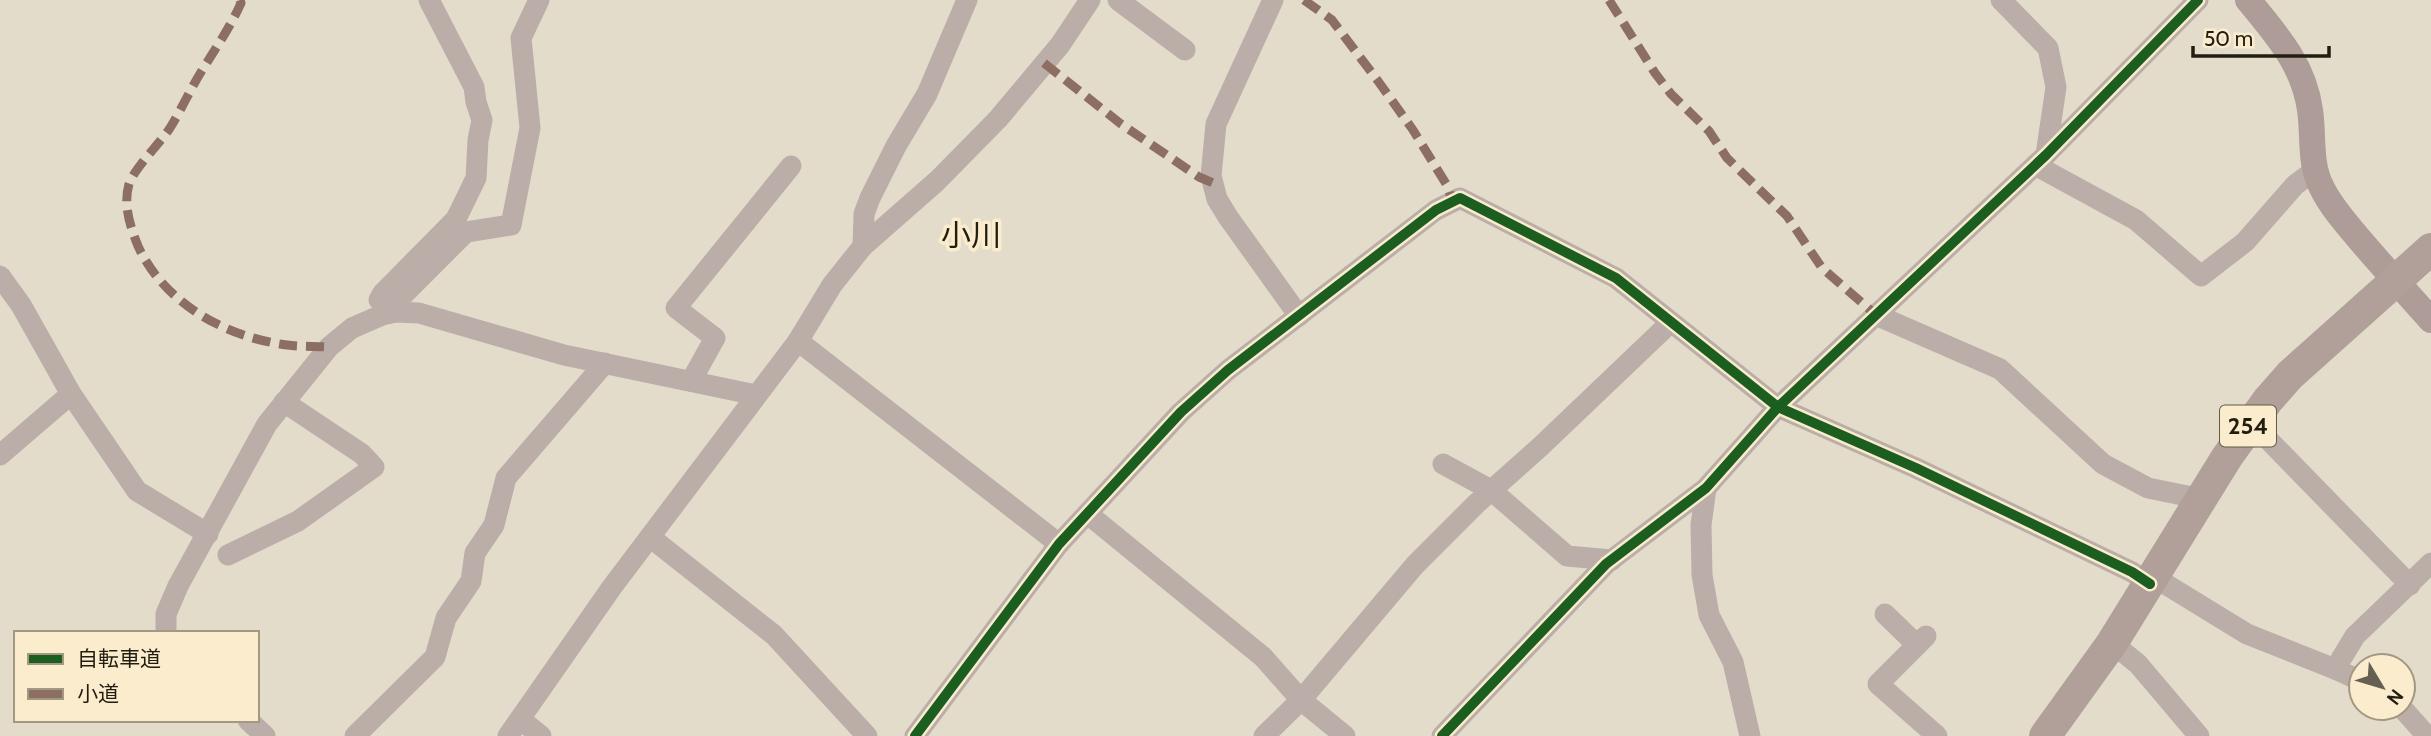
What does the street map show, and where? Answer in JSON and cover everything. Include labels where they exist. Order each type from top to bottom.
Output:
[{"type":"highway","name":"254","points":[[2045,736],[2112,643],[2251,422],[2290,375],[2431,249]]},
{"type":"main road","points":[[2248,0],[2282,42],[2304,82],[2310,109],[2315,170],[2322,189],[2335,208],[2431,320]]},
{"type":"street","points":[[367,321],[383,293],[456,219],[476,178],[482,120],[474,88],[429,0]]},
{"type":"street","points":[[383,293],[404,294],[466,232],[511,225],[530,128],[521,38],[538,0]]},
{"type":"street","points":[[863,246],[864,214],[870,198],[896,146],[927,94],[968,0]]},
{"type":"street","points":[[541,736],[514,727],[650,537],[799,341],[832,285],[863,246],[937,181],[998,119],[1059,44],[1090,0]]},
{"type":"street","points":[[1118,0],[1185,50]]},
{"type":"street","points":[[1272,0],[1216,124],[1211,176],[1217,198],[1227,217],[1299,316]]},
{"type":"street","points":[[2001,0],[2048,48],[2056,88],[2040,160]]},
{"type":"street","points":[[1443,736],[1612,560],[1706,488],[1778,407],[2040,160],[2198,0]]},
{"type":"street","points":[[2040,160],[2136,220],[2201,276],[2245,242],[2295,185],[2315,170]]},
{"type":"street","points":[[691,381],[715,338],[676,308],[791,166]]},
{"type":"street","points":[[915,736],[1059,544],[1190,402],[1436,209],[1460,198],[1616,278],[1778,407],[1916,468],[2152,581],[2247,634],[2347,674]]},
{"type":"street","points":[[0,276],[21,305],[71,394],[136,491],[208,534]]},
{"type":"street","points":[[166,631],[166,614],[178,586],[267,424],[341,335],[367,321],[396,312],[419,313],[564,355],[756,395]]},
{"type":"street","points":[[1876,316],[2000,369],[2103,464],[2148,488],[2202,499]]},
{"type":"street","points":[[1264,736],[1301,700],[1415,565],[1670,323]]},
{"type":"street","points":[[799,341],[1059,544]]},
{"type":"street","points":[[355,736],[435,657],[446,618],[471,581],[475,553],[494,525],[506,478],[605,363]]},
{"type":"street","points":[[0,455],[71,394]]},
{"type":"street","points":[[228,555],[298,520],[374,467],[362,454],[284,402]]},
{"type":"street","points":[[2251,422],[2410,585]]},
{"type":"street","points":[[1443,464],[1491,490],[1567,556],[1612,560]]},
{"type":"street","points":[[1706,488],[1701,525],[1702,575],[1709,615],[1733,662],[1750,736]]},
{"type":"street","points":[[1088,514],[1263,657],[1301,700],[1345,736]]},
{"type":"street","points":[[650,537],[774,635],[867,736]]},
{"type":"street","points":[[2336,669],[2355,636],[2431,563]]},
{"type":"street","points":[[1885,614],[1922,640],[1878,684],[1937,736]]},
{"type":"street","points":[[2112,643],[2138,664],[2199,736]]},
{"type":"street","points":[[250,722],[265,736]]},
{"type":"street","points":[[2414,722],[2427,736]]},
{"type":"marked path","points":[[240,0],[232,21],[170,128],[129,184],[127,208],[130,223],[149,266],[180,300],[199,314],[219,325],[264,341],[292,346],[329,347]]},
{"type":"marked path","points":[[1304,0],[1332,20],[1378,81],[1413,130],[1448,187],[1452,201]]},
{"type":"marked path","points":[[1609,0],[1671,94],[1709,131],[1727,158],[1787,216],[1822,268],[1876,315]]},
{"type":"marked path","points":[[1044,63],[1121,124],[1199,177],[1213,183]]},
{"type":"cycle path","points":[[1442,736],[1606,564],[1706,488],[1778,407],[2046,155],[2198,0]]},
{"type":"cycle path","points":[[915,736],[1059,544],[1181,412],[1228,370],[1436,210],[1460,198],[1616,278],[1778,407],[1916,468],[2132,572],[2150,584]]},
{"type":"district","name":"小川","points":[[971,236]]}]
